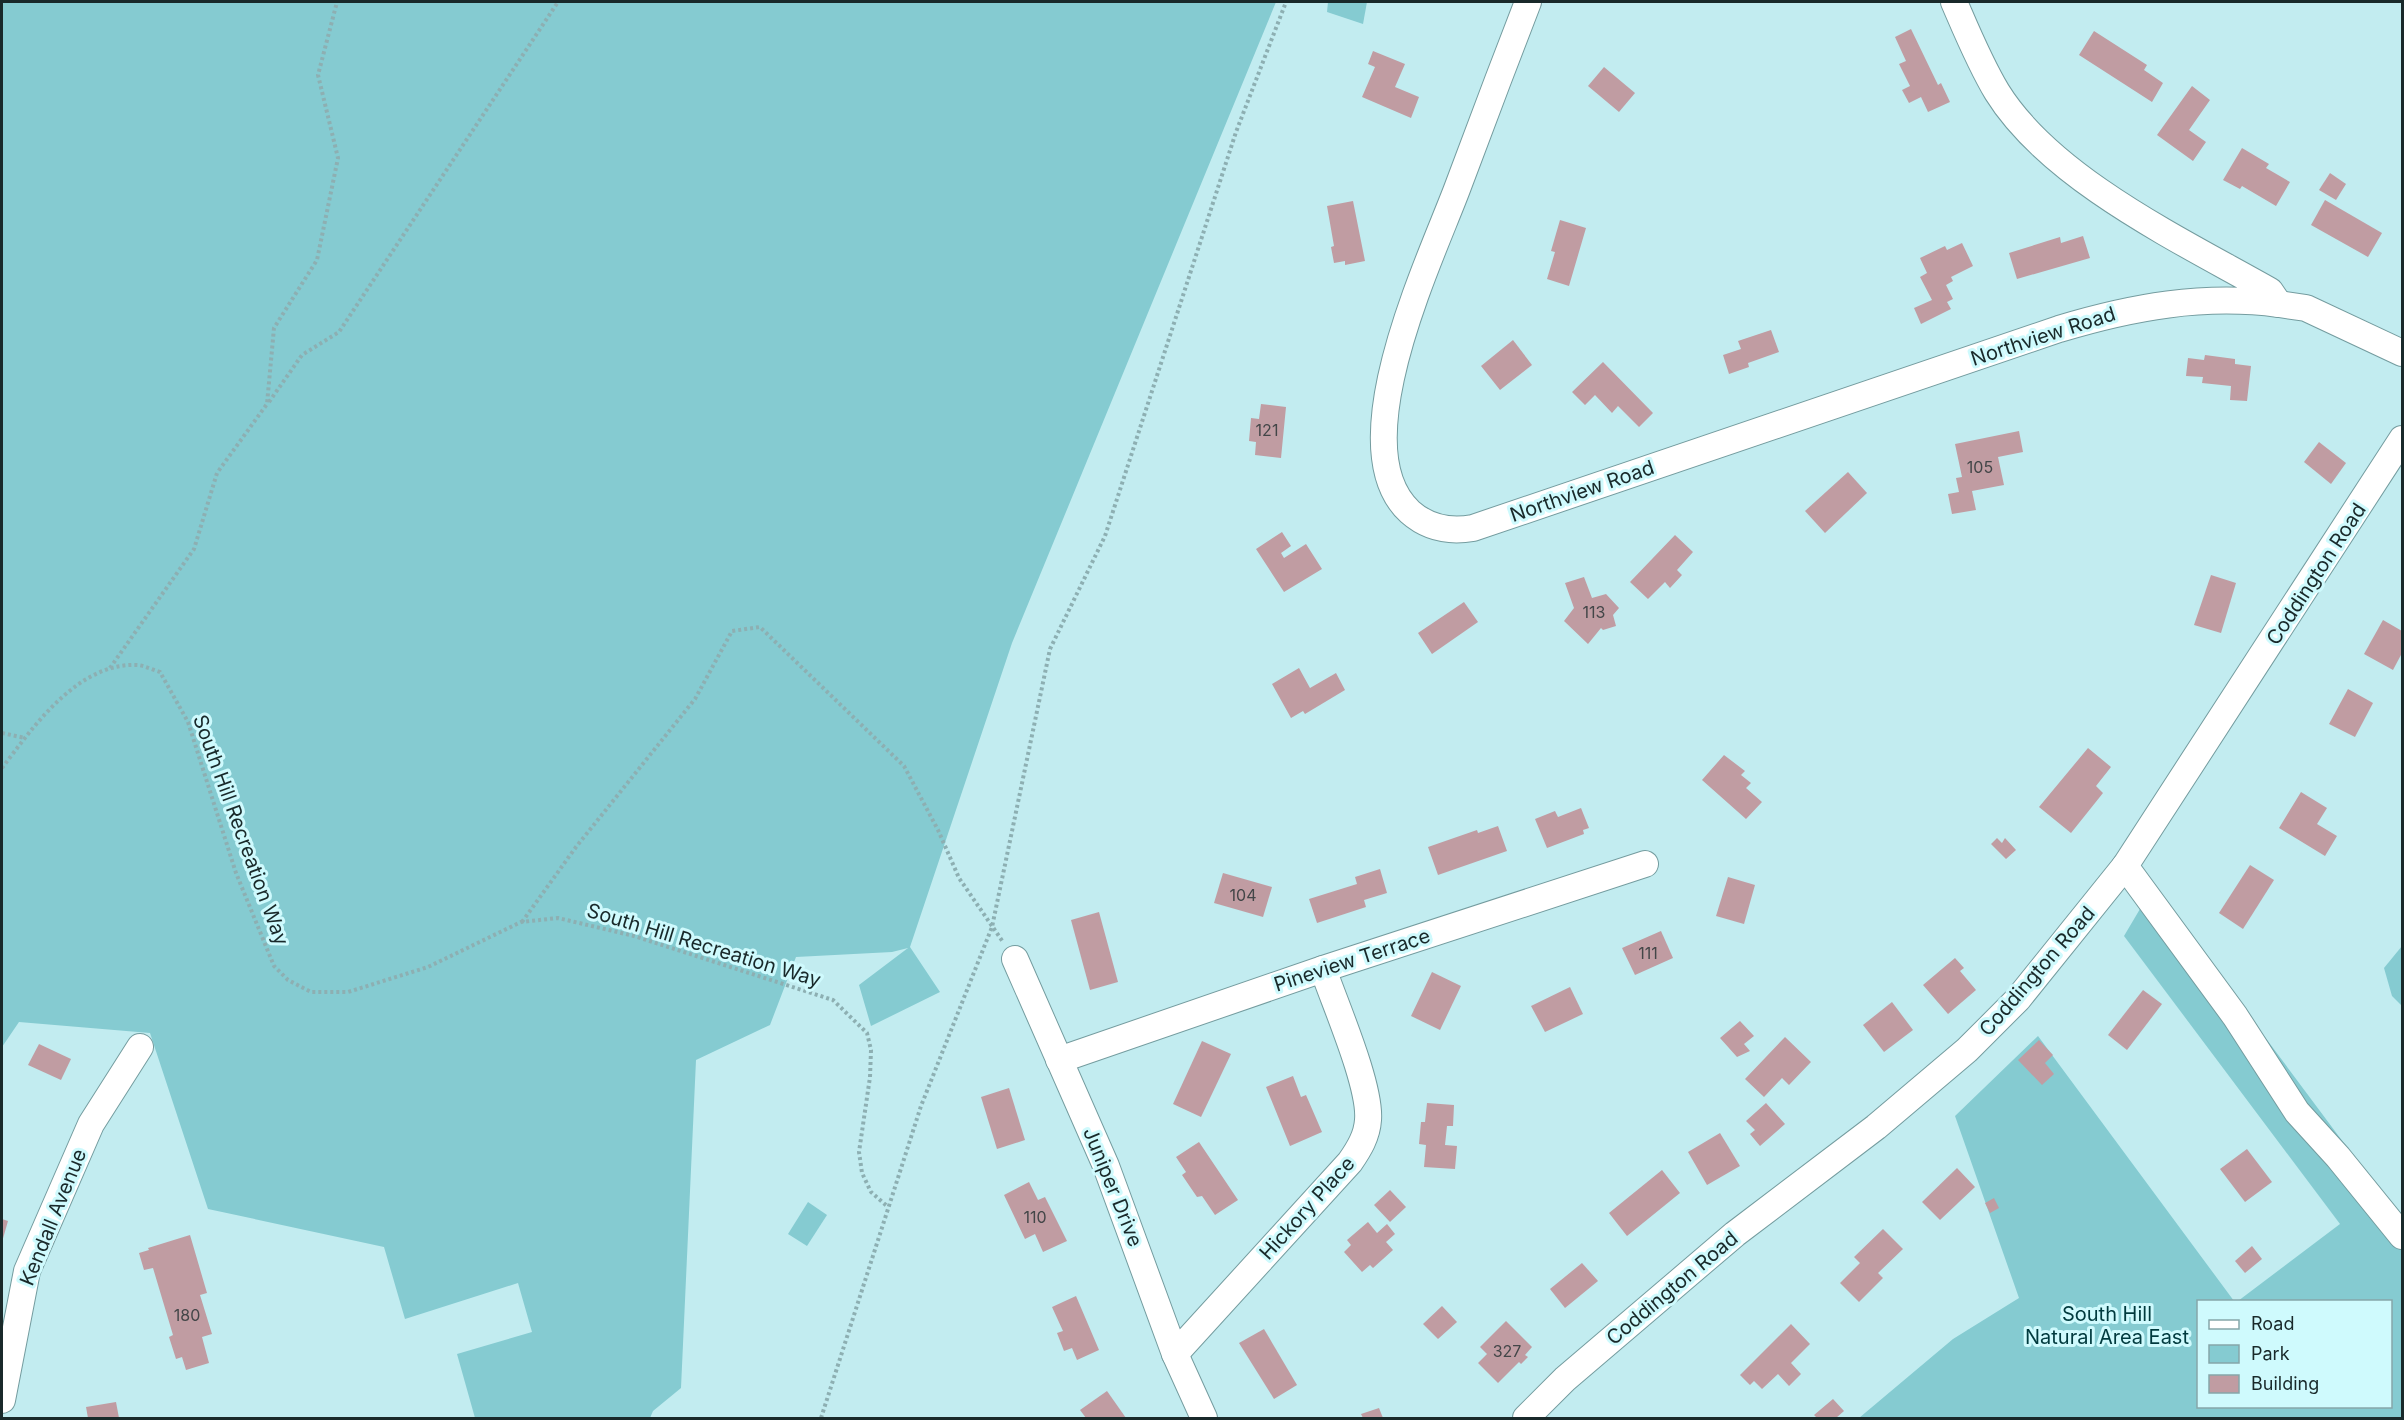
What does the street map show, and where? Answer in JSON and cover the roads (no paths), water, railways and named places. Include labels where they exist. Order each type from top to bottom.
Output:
[{"type":"street","name":"Northview Road","points":[[1528,2],[1416,297],[1387,393],[1383,452],[1388,481],[1404,507],[1428,525],[1459,530],[1473,528],[2048,332],[2114,312],[2161,304],[2210,300],[2279,304],[2306,308],[2403,352]]},
{"type":"street","points":[[1954,2],[1997,92],[2035,140],[2092,184],[2167,234],[2270,291],[2279,304]]},
{"type":"street","name":"Coddington Road","points":[[1526,1419],[1565,1378],[1735,1234],[1876,1127],[1967,1050],[2025,991],[2125,866],[2403,439]]},
{"type":"street","name":"Pineview Terrace","points":[[1059,1060],[1323,969],[1646,864]]},
{"type":"street","points":[[2125,866],[2235,1016],[2297,1112],[2353,1174],[2403,1236]]},
{"type":"street","name":"Juniper Drive","points":[[1015,959],[1106,1166],[1176,1354],[1204,1419]]},
{"type":"street","name":"Hickory Place","points":[[1176,1354],[1350,1162],[1366,1136],[1368,1120],[1365,1091],[1323,969]]},
{"type":"street","name":"Kendall Avenue","points":[[2,1400],[27,1271],[91,1124],[140,1047]]},
{"type":"park label","name":"South Hill Natural Area East","points":[[2107,1326]]}]
